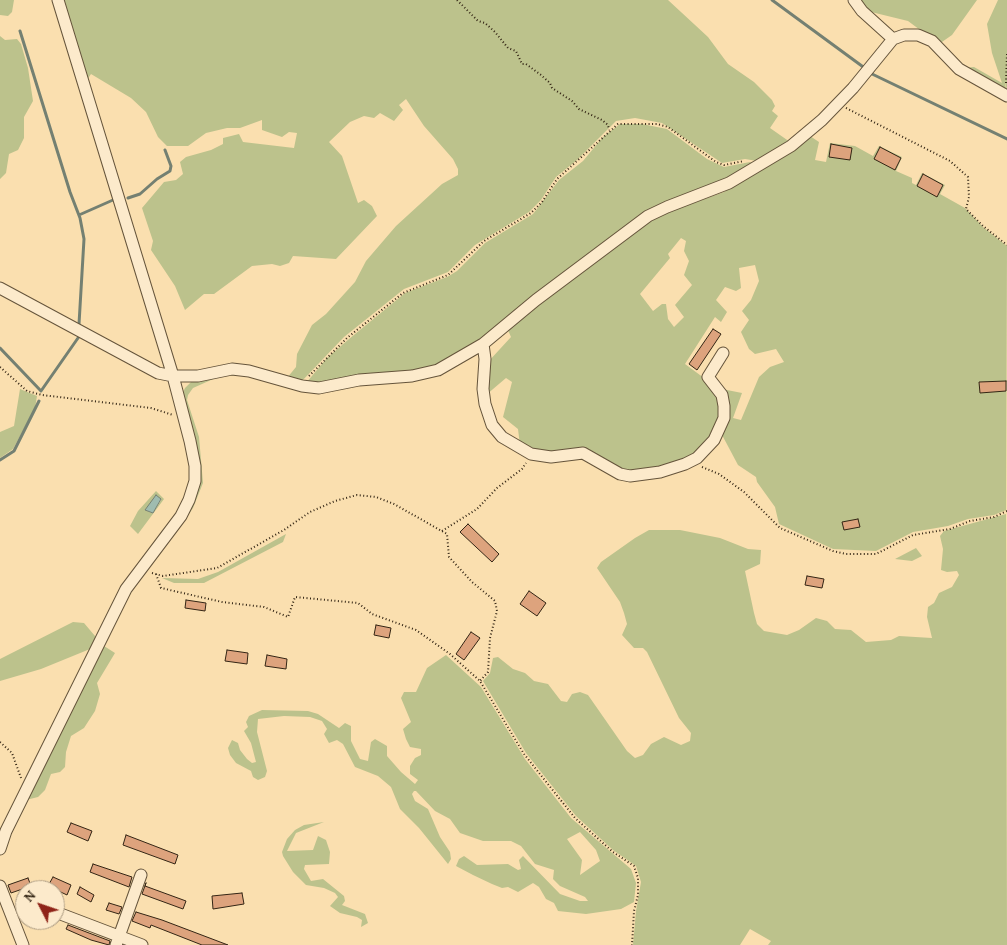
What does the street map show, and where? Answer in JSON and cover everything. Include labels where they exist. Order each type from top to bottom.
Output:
[{"type":"street","points":[[0,849],[6,831],[126,589],[181,516],[195,481],[195,466],[173,376],[90,111],[58,0]]},
{"type":"street","points":[[854,0],[893,39]]},
{"type":"street","points":[[0,288],[158,373],[173,376],[198,376],[232,370],[249,371],[302,386],[319,388],[359,380],[412,376],[438,370],[483,344],[536,300],[648,216],[667,206],[729,183],[791,146],[838,104],[893,39],[904,35],[918,35],[932,41],[959,69],[1007,96]]},
{"type":"street","points":[[483,344],[485,359],[483,389],[492,425],[502,437],[531,454],[552,457],[583,453],[620,474],[630,476],[660,472],[691,461],[707,449],[714,440],[724,418],[722,395],[708,377],[723,353]]},
{"type":"street","points":[[118,941],[141,875]]},
{"type":"street","points":[[0,886],[23,945]]},
{"type":"street","points":[[65,916],[118,941],[142,945]]},
{"type":"path","points":[[457,0],[478,21],[485,23],[495,32],[508,48],[516,51],[522,64],[526,64],[550,82],[552,88],[572,101],[579,109],[608,124],[609,130]]},
{"type":"path","points":[[1007,54],[1004,76],[1007,96]]},
{"type":"path","points":[[838,104],[950,161],[968,177],[969,197],[966,208],[983,226],[1007,245]]},
{"type":"path","points":[[302,386],[347,338],[403,293],[448,275],[484,241],[531,213],[542,202],[557,179],[579,161],[609,130],[618,124],[656,124],[668,127],[716,162],[724,165],[751,161],[763,164]]},
{"type":"path","points":[[0,367],[27,391],[42,395],[151,408],[184,419]]},
{"type":"path","points":[[442,531],[477,509],[497,488],[522,469],[531,454]]},
{"type":"path","points":[[691,461],[719,474],[744,492],[780,528],[825,548],[846,554],[876,554],[913,535],[950,529],[970,520],[994,517],[1007,510]]},
{"type":"path","points":[[141,570],[163,576],[189,574],[217,568],[284,530],[310,512],[335,500],[357,495],[376,497],[394,504],[447,534],[449,557],[472,582],[495,601],[497,611],[490,638],[488,672],[480,681]]},
{"type":"path","points":[[156,574],[161,588],[213,601],[264,608],[288,617],[295,597],[358,603],[372,614],[416,630],[450,654],[480,681],[524,754],[575,818],[613,852],[634,866],[638,878],[638,895],[634,911],[632,945]]},
{"type":"path","points":[[0,742],[12,754],[25,792]]},
{"type":"green space","points":[[0,0],[14,0],[12,12],[8,16],[0,15]]},
{"type":"green space","points":[[63,0],[668,0],[708,37],[728,64],[754,82],[772,100],[775,106],[772,111],[778,116],[770,128],[790,142],[763,162],[745,159],[722,163],[662,123],[635,118],[616,121],[577,160],[556,177],[541,200],[529,212],[475,245],[448,272],[404,289],[344,337],[301,382],[287,378],[296,367],[297,354],[312,325],[326,314],[355,282],[366,261],[396,226],[442,184],[458,175],[458,169],[453,159],[424,126],[406,99],[399,105],[403,110],[394,121],[380,113],[374,118],[364,116],[350,122],[329,142],[342,156],[358,203],[364,200],[372,206],[377,216],[336,259],[293,256],[289,263],[280,266],[272,264],[252,266],[214,294],[204,294],[185,310],[175,286],[151,250],[153,241],[142,208],[164,182],[176,180],[183,174],[180,162],[186,157],[211,150],[223,144],[223,138],[239,134],[243,142],[294,148],[297,133],[289,132],[282,137],[262,130],[262,120],[240,128],[227,128],[206,133],[188,146],[167,146],[158,137],[146,112],[131,98],[91,74],[87,80]]},
{"type":"green space","points":[[859,0],[977,0],[952,35],[939,44],[908,21],[863,10]]},
{"type":"green space","points":[[998,0],[1007,0],[1007,92],[1005,80],[1006,91],[962,68],[974,67],[1002,83],[992,53],[987,24]]},
{"type":"green space","points":[[0,36],[5,40],[17,39],[21,44],[28,68],[33,101],[24,117],[24,138],[18,150],[9,154],[6,173],[0,179]]},
{"type":"green space","points":[[620,124],[642,124],[667,129],[707,159],[724,167],[750,162],[755,164],[730,180],[666,204],[490,334],[436,368],[330,383],[306,383],[327,358],[405,293],[447,277],[457,271],[485,243],[533,214],[559,180],[583,161],[603,137]]},
{"type":"green space","points":[[810,136],[819,142],[815,160],[826,162],[830,143],[855,146],[873,156],[879,146],[902,157],[896,171],[912,178],[912,183],[916,185],[922,173],[945,185],[940,194],[965,208],[983,227],[1007,246],[1006,510],[994,515],[968,519],[948,526],[913,532],[876,551],[833,549],[779,524],[775,507],[757,482],[756,477],[738,465],[721,433],[722,389],[742,393],[733,418],[741,420],[759,377],[770,367],[784,362],[776,349],[755,354],[749,349],[741,332],[749,320],[742,311],[751,300],[759,281],[755,265],[739,268],[741,288],[736,291],[725,287],[716,300],[727,312],[721,322],[715,317],[685,364],[704,378],[718,395],[721,420],[707,447],[673,465],[621,472],[580,448],[550,452],[520,445],[518,429],[503,417],[512,382],[506,378],[486,395],[488,362],[511,337],[507,328],[650,221],[663,214],[724,192]],"holes":[[[681,238],[686,241],[684,251],[689,261],[684,275],[692,285],[675,305],[684,317],[674,327],[668,319],[666,304],[662,304],[653,311],[640,294],[670,258],[668,254]]]},
{"type":"green space","points":[[226,372],[259,378],[239,375],[220,376],[193,388],[188,395],[187,400],[199,437],[203,483],[193,508],[174,536],[195,497],[182,394],[191,382]]},
{"type":"green space","points":[[20,389],[37,396],[35,408],[13,449],[0,458],[0,432],[14,426]]},
{"type":"green space","points":[[156,491],[164,499],[138,534],[130,526],[138,511]],"holes":[[[156,496],[161,500],[153,513],[145,510]]]},
{"type":"green space","points":[[1006,514],[1007,945],[768,945],[771,941],[750,929],[740,945],[633,945],[641,882],[636,866],[613,850],[576,816],[526,753],[483,681],[490,673],[493,658],[498,657],[513,669],[525,673],[534,681],[548,684],[561,701],[567,702],[572,694],[580,692],[588,695],[627,751],[635,758],[643,755],[651,744],[664,737],[681,745],[690,741],[691,733],[679,718],[647,652],[643,648],[634,648],[622,635],[627,624],[620,602],[597,568],[601,562],[635,538],[649,530],[680,530],[720,538],[748,549],[761,550],[760,564],[745,571],[757,624],[764,631],[787,635],[799,630],[816,618],[827,621],[835,629],[851,630],[866,642],[891,640],[899,636],[932,638],[927,617],[928,607],[934,603],[939,593],[952,587],[959,575],[957,571],[947,572],[941,570],[943,549],[940,536],[944,531]]},
{"type":"green space","points":[[286,534],[283,542],[204,583],[174,583],[162,578],[198,579],[218,572]]},
{"type":"green space","points":[[916,548],[922,556],[912,561],[895,559]]},
{"type":"green space","points":[[73,622],[84,623],[95,636],[97,642],[90,649],[41,669],[0,681],[0,659]]},
{"type":"green space","points":[[104,646],[115,653],[97,683],[100,694],[95,711],[84,728],[71,736],[66,752],[65,767],[60,772],[51,774],[45,790],[38,797],[26,800]]},
{"type":"green space","points":[[446,655],[481,687],[525,759],[571,818],[631,869],[636,883],[634,902],[621,909],[586,914],[558,911],[554,903],[546,899],[539,887],[533,883],[518,892],[508,887],[502,888],[473,875],[456,866],[459,859],[464,856],[477,865],[508,864],[518,870],[521,869],[519,860],[523,856],[560,894],[580,901],[588,901],[585,897],[560,886],[553,879],[554,870],[535,864],[521,846],[511,841],[483,841],[460,833],[450,819],[435,811],[414,791],[412,794],[415,801],[428,809],[440,837],[450,852],[451,859],[448,864],[419,828],[400,809],[391,787],[378,776],[355,767],[343,744],[337,740],[329,743],[324,734],[327,729],[322,721],[310,717],[284,716],[258,719],[257,732],[267,771],[265,777],[258,780],[253,777],[251,771],[236,763],[230,755],[228,748],[232,740],[238,743],[240,750],[247,759],[252,763],[256,762],[251,743],[244,731],[248,727],[246,722],[249,716],[262,710],[308,711],[318,714],[339,728],[345,723],[351,726],[351,741],[360,759],[368,761],[371,742],[375,739],[387,746],[387,756],[415,784],[418,780],[410,774],[410,766],[415,758],[421,755],[421,749],[410,747],[406,739],[403,729],[411,722],[401,698],[404,692],[416,692],[427,668]],"holes":[[[580,832],[596,850],[600,861],[580,875],[582,860],[567,839]]]},
{"type":"green space","points":[[324,822],[296,833],[287,851],[313,850],[318,836],[326,840],[330,852],[329,864],[305,865],[304,869],[311,881],[323,879],[344,896],[345,901],[342,905],[365,914],[368,923],[361,927],[362,920],[340,913],[330,906],[338,897],[335,893],[324,888],[306,885],[293,872],[283,856],[282,852],[287,839],[295,830],[304,825]]},
{"type":"shaded area","points":[[156,495],[161,499],[153,513],[145,510]]},
{"type":"building","points":[[831,144],[852,148],[850,160],[829,157]]},
{"type":"building","points":[[880,147],[901,158],[895,170],[874,159]]},
{"type":"building","points":[[923,174],[943,185],[937,197],[917,186]]},
{"type":"building","points":[[713,329],[721,334],[697,370],[689,364]]},
{"type":"building","points":[[1006,381],[1006,391],[980,393],[979,382]]},
{"type":"building","points":[[858,519],[860,527],[844,530],[842,522]]},
{"type":"building","points":[[468,524],[499,554],[492,562],[460,532]]},
{"type":"building","points":[[807,576],[824,579],[822,588],[805,585]]},
{"type":"building","points":[[529,591],[546,603],[537,616],[520,604]]},
{"type":"building","points":[[186,600],[206,603],[205,611],[185,608]]},
{"type":"building","points":[[376,625],[391,628],[389,638],[374,635]]},
{"type":"building","points":[[471,632],[480,638],[464,660],[456,654]]},
{"type":"building","points":[[227,650],[248,653],[247,664],[225,661]]},
{"type":"building","points":[[267,655],[287,659],[286,669],[265,666]]},
{"type":"building","points":[[71,823],[92,831],[88,841],[67,832]]},
{"type":"building","points":[[126,835],[178,855],[175,864],[123,845]]},
{"type":"building","points":[[93,864],[132,877],[129,887],[90,872]]},
{"type":"building","points":[[65,882],[71,885],[67,895],[65,894]]},
{"type":"building","points":[[15,883],[15,892],[11,893],[8,885]]},
{"type":"building","points":[[146,883],[145,886],[186,901],[183,909],[142,894]]},
{"type":"building","points":[[80,887],[94,895],[91,902],[77,894]]},
{"type":"building","points":[[242,893],[244,904],[213,909],[212,896]]},
{"type":"building","points":[[109,903],[122,907],[119,914],[106,910]]},
{"type":"building","points":[[136,912],[228,945],[202,945],[151,925],[150,928],[132,921]]},
{"type":"building","points":[[68,925],[110,941],[109,945],[91,940],[66,929]]},
{"type":"waterway","points":[[772,0],[866,69]]},
{"type":"waterway","points":[[20,31],[70,192],[80,218],[84,239],[79,324]]},
{"type":"waterway","points":[[870,73],[1007,139]]},
{"type":"waterway","points":[[128,198],[140,194],[157,179],[170,171],[171,166],[165,150]]},
{"type":"waterway","points":[[79,215],[113,200]]},
{"type":"waterway","points":[[0,348],[41,391],[78,338]]},
{"type":"waterway","points":[[0,460],[14,451],[39,401]]}]
